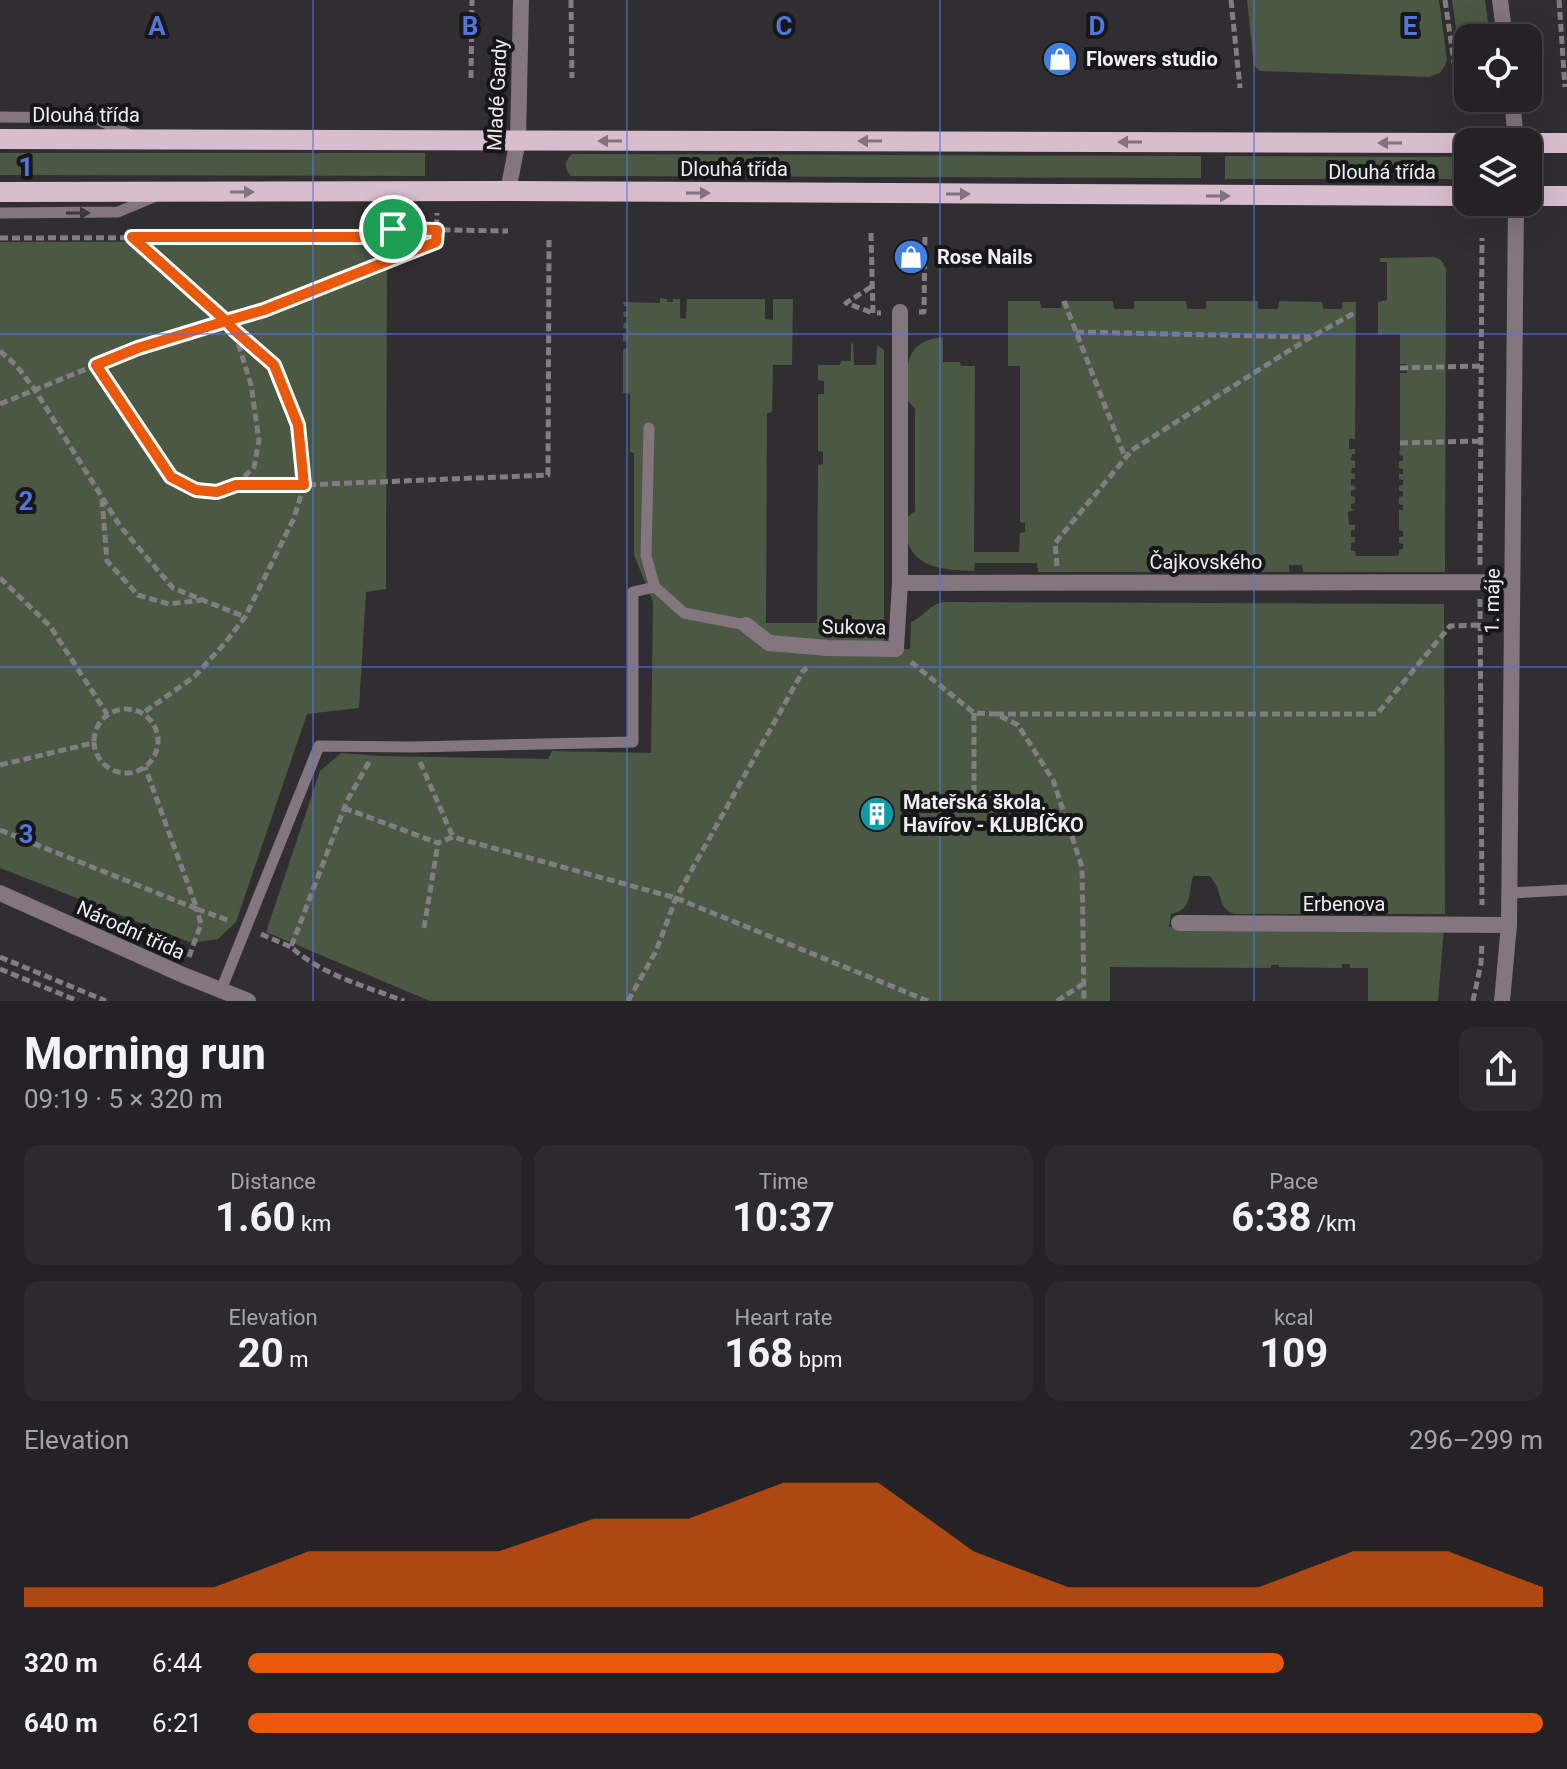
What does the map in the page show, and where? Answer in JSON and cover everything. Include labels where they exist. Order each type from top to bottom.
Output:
[{"type":"main road","name":"Dlouhá třída","points":[[0,139],[1454,143]]},
{"type":"main road","points":[[1542,143],[1567,143]]},
{"type":"main road","name":"Dlouhá třída","points":[[0,192],[1454,196]]},
{"type":"main road","points":[[1542,196],[1567,196]]},
{"type":"street","name":"Mladé Gardy","points":[[508,191],[518,140],[521,0]]},
{"type":"street","points":[[1500,0],[1503,24]]},
{"type":"street","name":"1. máje","points":[[1502,1001],[1509,925],[1516,216]]},
{"type":"street","name":"Sukova","points":[[746,625],[769,643],[896,649],[900,583],[900,312]]},
{"type":"street","name":"Čajkovského","points":[[900,583],[1512,582]]},
{"type":"street","name":"Národní třída","points":[[0,893],[219,996],[248,1001]]},
{"type":"street","name":"Erbenova","points":[[1179,923],[1509,925]]},
{"type":"lane","points":[[0,117],[95,118],[139,139]]},
{"type":"lane","points":[[0,213],[118,212],[164,193]]},
{"type":"lane","points":[[219,996],[319,746],[633,742],[633,592],[655,587],[646,556],[649,428]]},
{"type":"lane","name":"Sukova","points":[[655,587],[684,613],[746,625]]},
{"type":"lane","points":[[1509,893],[1567,890]]},
{"type":"path","points":[[471,78],[472,0]]},
{"type":"path","points":[[571,0],[572,78]]},
{"type":"path","points":[[1231,0],[1240,88]]},
{"type":"path","points":[[1445,0],[1454,62]]},
{"type":"path","points":[[1559,0],[1565,87]]},
{"type":"path","points":[[0,404],[138,348],[264,310],[436,242],[437,209]]},
{"type":"path","points":[[0,238],[373,237],[393,229],[508,231]]},
{"type":"path","points":[[126,231],[274,365],[298,425],[304,485],[294,518],[245,617],[194,677],[143,713]]},
{"type":"path","points":[[871,233],[873,301]]},
{"type":"path","points":[[924,302],[925,234]]},
{"type":"path","points":[[1473,1001],[1481,963],[1482,925],[1482,238]]},
{"type":"path","points":[[96,365],[171,477],[196,490],[217,492],[236,485],[548,475],[549,240]]},
{"type":"path","points":[[872,286],[846,303],[873,313]]},
{"type":"path","points":[[1064,301],[1125,458]]},
{"type":"path","points":[[1058,582],[1055,543],[1132,450],[1356,312]]},
{"type":"path","points":[[235,331],[251,385],[259,440],[254,467],[236,485]]},
{"type":"path","points":[[1076,332],[1312,337]]},
{"type":"path","points":[[0,351],[16,365],[35,390],[120,526],[173,588],[245,617]]},
{"type":"path","points":[[1400,368],[1481,366]]},
{"type":"path","points":[[1400,443],[1481,441]]},
{"type":"path","points":[[102,497],[107,561],[138,595],[169,604],[203,600]]},
{"type":"path","points":[[0,578],[50,626],[107,714]]},
{"type":"path","points":[[896,649],[974,713],[1377,714],[1450,626],[1481,625]]},
{"type":"path","points":[[628,1001],[656,951],[676,898],[803,671],[828,648]]},
{"type":"path","points":[[125,708],[143,713],[157,729],[159,739],[152,759],[136,772],[117,772],[108,768],[100,761],[93,743],[96,727],[115,710],[125,708]]},
{"type":"path","points":[[974,713],[974,812]]},
{"type":"path","points":[[996,714],[1018,725],[1053,780],[1082,867],[1084,1001]]},
{"type":"path","points":[[0,765],[93,743]]},
{"type":"path","points":[[379,746],[344,808],[291,947],[321,969],[404,1001]]},
{"type":"path","points":[[413,747],[453,837]]},
{"type":"path","points":[[0,830],[197,909],[145,767]]},
{"type":"path","points":[[344,808],[438,843],[453,837],[676,898],[928,1001]]},
{"type":"path","points":[[424,928],[438,843]]},
{"type":"path","points":[[0,957],[106,1001]]},
{"type":"path","points":[[0,969],[78,1001]]},
{"type":"path","points":[[1057,1001],[1083,983]]},
{"type":"green space","points":[[1247,0],[1439,0],[1447,59],[1445,66],[1440,73],[1429,77],[1260,71],[1254,66]]},
{"type":"green space","points":[[1452,0],[1485,0],[1488,24],[1455,24]]},
{"type":"green space","points":[[0,153],[425,153],[425,176],[0,175]]},
{"type":"green space","points":[[572,154],[1201,156],[1201,178],[571,176],[566,165]]},
{"type":"green space","points":[[1225,156],[1454,157],[1454,179],[1225,179]]},
{"type":"green space","points":[[387,241],[386,589],[366,592],[359,708],[307,714],[236,922],[218,939],[192,943],[0,868],[0,242]]},
{"type":"green space","points":[[1434,257],[1441,260],[1446,269],[1445,572],[1303,572],[1302,565],[1289,565],[1289,572],[1038,572],[1037,563],[975,563],[974,571],[964,571],[934,566],[917,557],[911,549],[906,518],[915,511],[915,409],[905,398],[906,376],[910,357],[921,344],[943,337],[943,362],[975,366],[974,552],[1019,552],[1020,533],[1025,532],[1025,523],[1020,522],[1020,366],[1008,366],[1008,301],[1040,301],[1041,308],[1061,308],[1061,301],[1113,301],[1114,309],[1134,309],[1134,301],[1186,301],[1187,309],[1206,309],[1206,301],[1258,301],[1258,309],[1278,309],[1279,301],[1322,302],[1323,309],[1342,309],[1342,302],[1356,302],[1355,439],[1349,439],[1349,449],[1355,449],[1351,460],[1355,461],[1355,468],[1351,473],[1355,474],[1355,479],[1351,479],[1351,485],[1356,489],[1351,491],[1355,503],[1351,504],[1351,509],[1355,510],[1348,512],[1349,525],[1355,525],[1355,530],[1351,530],[1355,542],[1351,543],[1351,551],[1355,551],[1356,556],[1399,555],[1399,550],[1403,549],[1403,544],[1399,543],[1399,537],[1403,537],[1403,531],[1399,530],[1399,510],[1403,510],[1403,505],[1399,504],[1399,497],[1403,496],[1403,491],[1399,491],[1399,486],[1403,485],[1403,480],[1399,479],[1399,474],[1403,474],[1403,469],[1399,468],[1399,461],[1403,461],[1403,456],[1399,455],[1400,373],[1407,373],[1407,364],[1400,364],[1400,334],[1378,334],[1378,302],[1387,300],[1387,262],[1380,262],[1380,258]]},
{"type":"green space","points":[[660,298],[667,299],[667,302],[680,299],[680,318],[686,319],[687,299],[765,299],[765,319],[773,320],[773,299],[793,299],[792,365],[773,365],[772,412],[767,413],[766,623],[817,623],[818,465],[823,464],[823,452],[818,451],[818,394],[824,394],[824,381],[818,380],[818,365],[840,365],[841,361],[851,361],[853,343],[854,365],[876,365],[877,345],[884,350],[884,649],[910,649],[911,622],[943,602],[1444,604],[1445,914],[1234,914],[1224,906],[1210,876],[1193,876],[1186,905],[1171,914],[1169,927],[1444,928],[1438,1001],[1368,1001],[1368,968],[1350,968],[1350,964],[1342,964],[1342,968],[1279,965],[1271,965],[1271,968],[1110,967],[1110,1001],[430,1001],[266,932],[320,771],[341,753],[548,759],[552,751],[651,753],[653,602],[634,555],[634,453],[630,452],[630,394],[623,393],[623,349],[627,348],[627,342],[623,341],[623,334],[627,334],[627,329],[623,328],[627,317],[623,312],[627,311],[627,306],[623,302],[660,303]]},
{"type":"place","name":"Flowers studio","points":[[1060,59]]},
{"type":"place","name":"Rose Nails","points":[[911,257]]},
{"type":"place","name":"Mateřská škola, Havířov - KLUBÍČKO","points":[[877,814]]},
{"type":"route","points":[[393,229],[373,237],[132,237],[226,321],[138,348],[96,365],[171,477],[196,490],[217,492],[236,485],[304,485],[298,425],[274,365],[226,321],[264,310],[436,242],[437,230],[393,229]]}]
